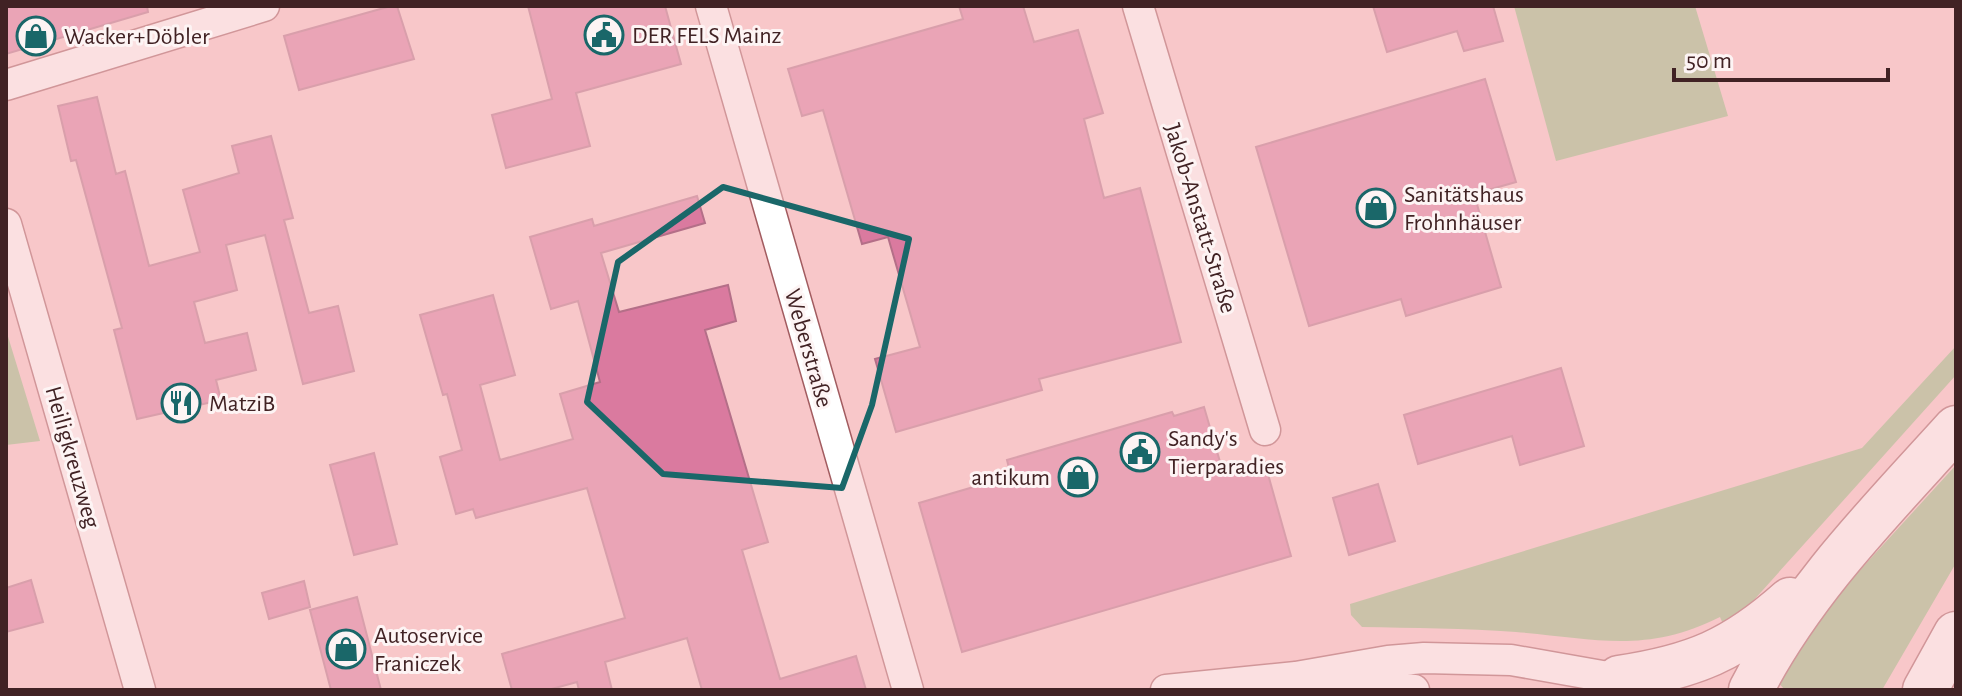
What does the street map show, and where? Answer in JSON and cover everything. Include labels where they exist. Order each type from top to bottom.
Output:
[{"type":"highway","points":[[1751,690],[1790,621],[1843,553],[1956,428]]},
{"type":"highway","points":[[1619,678],[1693,662],[1728,647],[1770,617],[1843,553]]},
{"type":"highway","points":[[1925,690],[1956,634]]},
{"type":"street","points":[[6,85],[264,6]]},
{"type":"street","name":"Weberstraße","points":[[711,6],[908,690]]},
{"type":"street","name":"Jakob-Anstatt-Straße","points":[[1138,6],[1265,430]]},
{"type":"street","name":"Heiligkreuzweg","points":[[6,224],[140,690]]},
{"type":"street","points":[[1166,690],[1296,677],[1388,661],[1461,657],[1525,662],[1619,678],[1666,690]]},
{"type":"street","points":[[1296,677],[1414,690]]},
{"type":"highlighted area","points":[[723,187],[909,239],[872,405],[842,488],[663,474],[587,402],[618,262]]},
{"type":"green space","points":[[1514,6],[1695,6],[1728,116],[1556,161]]},
{"type":"green space","points":[[6,330],[40,441],[6,445]]},
{"type":"green space","points":[[1956,346],[1956,375],[1726,631],[1720,617],[1667,636],[1643,640],[1595,640],[1497,631],[1362,627],[1351,615],[1350,604],[1862,448]]},
{"type":"green space","points":[[1956,465],[1956,563],[1882,690],[1785,690],[1771,675],[1786,651]]},
{"type":"building","name":"Wacker+Döbler","points":[[6,6],[147,6],[148,12],[6,54]]},
{"type":"building","points":[[397,6],[414,59],[299,90],[284,36]]},
{"type":"building","name":"DER FELS Mainz","points":[[528,6],[665,6],[681,64],[576,93],[590,146],[506,168],[492,115],[552,99]]},
{"type":"building","points":[[959,6],[1023,6],[1034,42],[1078,30],[1103,113],[1084,119],[1104,198],[1140,188],[1181,342],[1039,379],[1042,390],[896,432],[875,359],[920,347],[888,237],[862,244],[823,110],[802,116],[788,69],[963,19]]},
{"type":"building","points":[[1373,6],[1493,6],[1503,41],[1464,51],[1457,31],[1387,52]]},
{"type":"building","name":"Sanitätshaus Frohnhäuser","points":[[1485,79],[1516,182],[1474,194],[1501,287],[1406,316],[1401,299],[1309,326],[1256,147]]},
{"type":"building","points":[[97,97],[116,174],[125,171],[149,266],[200,252],[183,190],[239,173],[232,146],[271,136],[293,218],[284,220],[309,313],[338,306],[354,371],[303,384],[265,235],[226,245],[237,290],[194,302],[205,343],[247,333],[256,370],[216,380],[221,400],[137,419],[114,330],[122,328],[76,160],[71,161],[58,106]]},
{"type":"building","points":[[697,196],[705,223],[601,253],[619,312],[728,285],[736,321],[705,330],[768,542],[742,550],[780,679],[856,656],[866,690],[702,690],[687,638],[605,662],[612,690],[579,690],[577,682],[548,690],[512,690],[502,654],[625,618],[587,488],[476,518],[473,509],[456,514],[440,457],[462,450],[420,315],[493,295],[515,375],[480,385],[500,460],[573,439],[560,394],[600,382],[578,301],[551,309],[530,237],[592,219],[594,226]]},
{"type":"building","points":[[1561,368],[1584,446],[1520,465],[1512,436],[1418,464],[1404,415]]},
{"type":"building","points":[[1204,407],[1223,472],[1264,460],[1291,556],[962,652],[919,503],[1011,476],[1007,460],[1172,412],[1174,416]]},
{"type":"building","points":[[374,453],[397,544],[354,555],[330,465]]},
{"type":"building","points":[[1378,484],[1395,541],[1349,555],[1333,498]]},
{"type":"building","points":[[31,580],[43,622],[6,632],[6,588]]},
{"type":"building","points":[[304,581],[310,607],[269,619],[262,593]]},
{"type":"building","name":"Autoservice Franiczek","points":[[357,597],[381,690],[331,690],[310,610]]},
{"type":"place","name":"DER FELS Mainz","points":[[604,35]]},
{"type":"place","name":"Wacker+Döbler","points":[[36,36]]},
{"type":"place","name":"Sanitätshaus Frohnhäuser","points":[[1376,208]]},
{"type":"place","name":"MatziB","points":[[181,403]]},
{"type":"place","name":"Sandy's Tierparadies","points":[[1140,452]]},
{"type":"place","name":"antikum","points":[[1078,477]]},
{"type":"place","name":"Autoservice Franiczek","points":[[346,649]]}]
